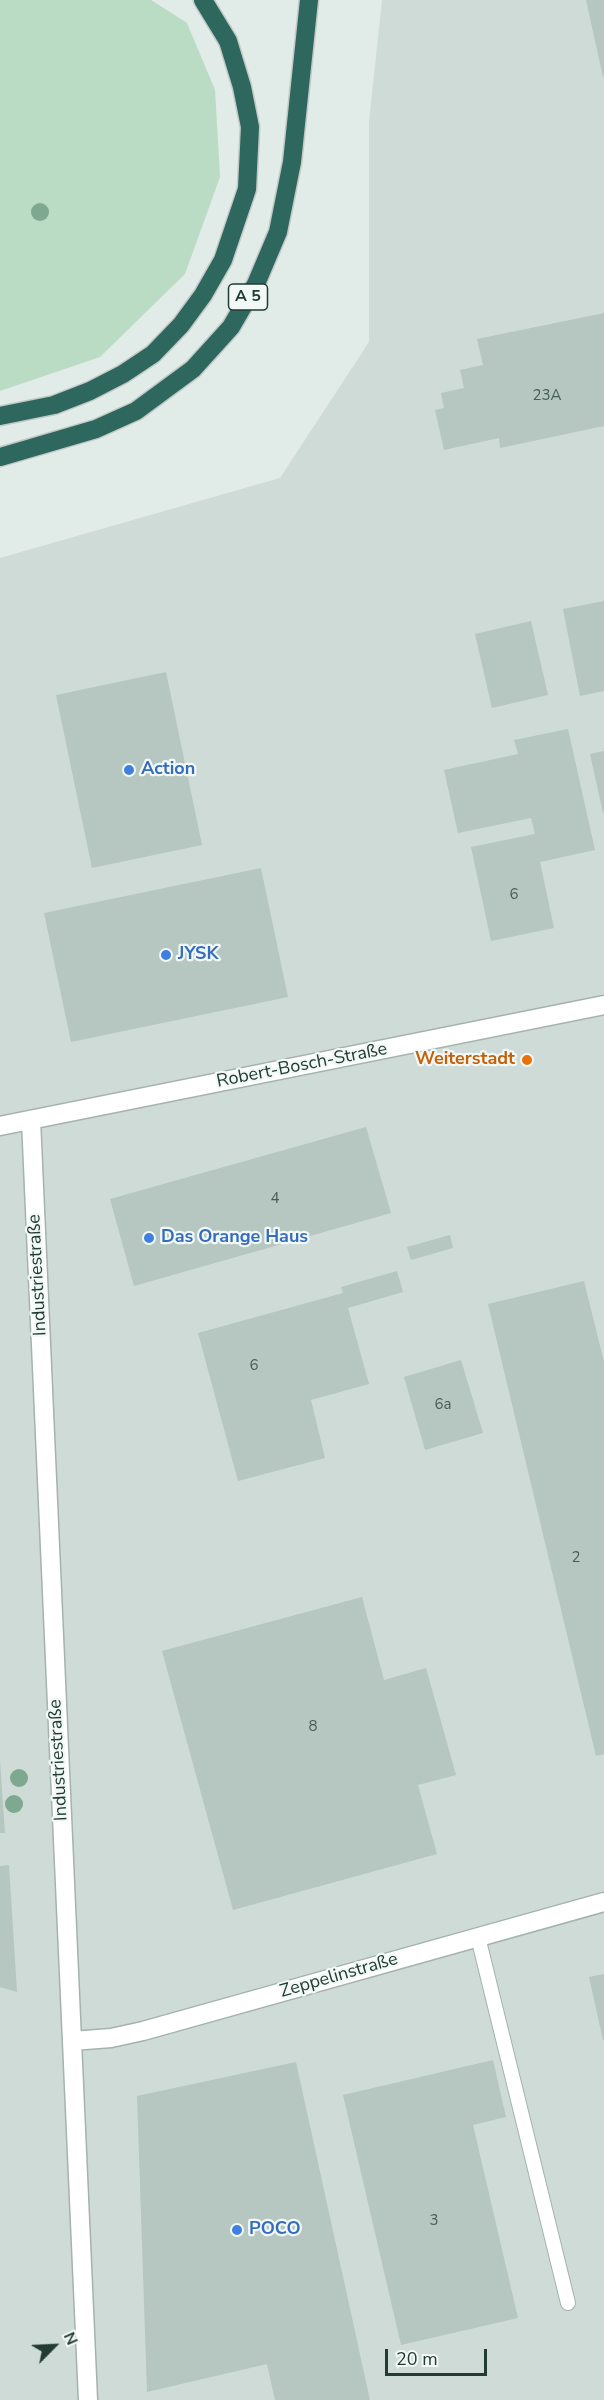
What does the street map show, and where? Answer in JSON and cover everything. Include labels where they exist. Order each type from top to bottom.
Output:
[{"type":"highway","points":[[0,416],[54,405],[90,391],[123,374],[153,354],[186,318],[223,260],[247,189],[250,127],[242,87],[228,41],[203,0]]},
{"type":"highway","name":"A 5","points":[[0,457],[96,429],[136,411],[193,369],[231,327],[256,284],[278,232],[292,162],[309,0]]},
{"type":"street","name":"Robert-Bosch-Straße","points":[[0,1126],[604,1005]]},
{"type":"street","name":"Industriestraße","points":[[32,1120],[88,2400]]},
{"type":"street","name":"Zeppelinstraße","points":[[72,2041],[111,2038],[143,2031],[604,1902]]},
{"type":"lane","points":[[478,1937],[568,2302]]},
{"type":"shaded area","points":[[382,0],[604,0],[604,2400],[0,2400],[0,558],[280,478],[369,342],[369,122]]},
{"type":"green space","points":[[0,0],[151,0],[187,23],[215,90],[220,177],[185,274],[100,357],[0,391]]},
{"type":"building","points":[[586,0],[604,0],[604,77],[603,77]]},
{"type":"building","points":[[604,313],[604,426],[500,448],[499,438],[444,450],[435,410],[444,408],[441,393],[464,388],[460,370],[483,365],[477,339]]},
{"type":"building","points":[[604,601],[604,691],[580,696],[563,609]]},
{"type":"building","points":[[531,621],[548,695],[492,708],[475,634]]},
{"type":"building","name":"Action","points":[[166,672],[202,845],[92,868],[56,695]]},
{"type":"building","points":[[568,729],[595,850],[540,862],[554,928],[491,941],[471,847],[535,834],[531,818],[458,833],[444,770],[518,754],[514,740]]},
{"type":"building","points":[[604,751],[604,813],[603,813],[590,754]]},
{"type":"building","name":"JYSK","points":[[261,868],[288,997],[71,1042],[44,913]]},
{"type":"building","points":[[366,1127],[391,1213],[134,1286],[110,1199]]},
{"type":"building","points":[[450,1235],[453,1248],[411,1260],[407,1247]]},
{"type":"building","points":[[397,1271],[403,1292],[348,1308],[369,1384],[311,1400],[325,1458],[238,1481],[198,1333],[343,1293],[341,1287]]},
{"type":"building","points":[[584,1281],[604,1362],[604,1754],[596,1756],[488,1304]]},
{"type":"building","points":[[461,1360],[483,1433],[425,1450],[404,1377]]},
{"type":"building","points":[[362,1597],[384,1680],[426,1668],[456,1775],[418,1785],[437,1854],[233,1910],[162,1651]]},
{"type":"building","points":[[0,1761],[5,1833],[0,1833]]},
{"type":"building","points":[[9,1865],[17,1992],[0,1987],[0,1866]]},
{"type":"building","points":[[604,1974],[604,2040],[603,2040],[589,1977]]},
{"type":"building","points":[[493,2060],[506,2117],[473,2125],[518,2318],[401,2345],[343,2095]]},
{"type":"building","name":"POCO","points":[[296,2062],[370,2400],[275,2400],[267,2364],[147,2392],[137,2096]]},
{"type":"place","name":"Action","points":[[129,770]]},
{"type":"place","name":"JYSK","points":[[166,955]]},
{"type":"place","name":"Weiterstadt","points":[[527,1060]]},
{"type":"place","name":"Das Orange Haus","points":[[149,1238]]},
{"type":"place","name":"POCO","points":[[237,2230]]}]
